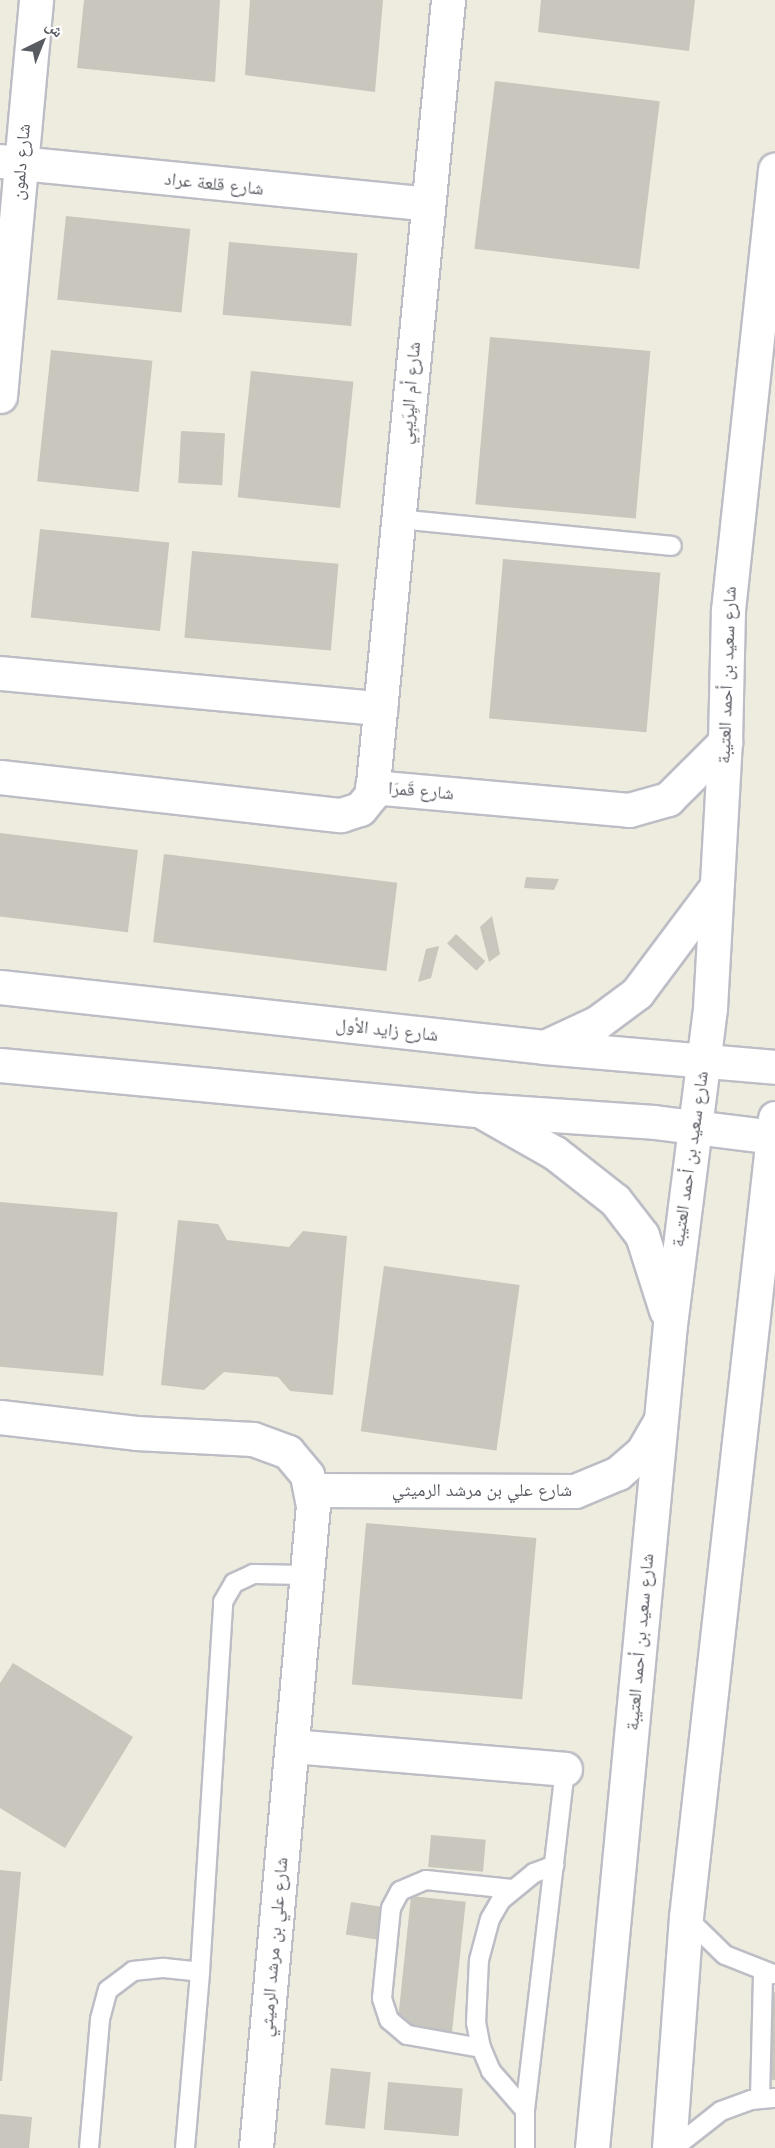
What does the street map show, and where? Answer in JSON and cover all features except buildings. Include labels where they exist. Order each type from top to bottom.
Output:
[{"type":"main road","name":"شارع دلمون","points":[[0,396],[11,162],[36,0]]},
{"type":"main road","name":"شارع أم اليِرَيبِي","points":[[372,787],[448,0]]},
{"type":"main road","name":"شارع قلعة عراد","points":[[11,162],[428,204]]},
{"type":"main road","name":"شارع سعيد بن أحمد العتيبة","points":[[592,2148],[660,1422],[693,1126],[712,982],[714,890],[725,742],[728,610],[775,169]]},
{"type":"main road","points":[[0,674],[380,708]]},
{"type":"main road","name":"شارع قَمرَا","points":[[0,777],[341,815],[360,809],[372,794],[372,787],[629,810],[668,799],[725,742]]},
{"type":"main road","points":[[544,1047],[577,1034],[637,993],[714,890]]},
{"type":"main road","name":"شارع زايد الأول","points":[[0,987],[544,1047],[775,1067]]},
{"type":"main road","points":[[0,1065],[480,1110],[774,1131],[686,1917],[669,2148]]},
{"type":"main road","points":[[480,1110],[555,1153],[615,1200],[642,1236],[670,1325]]},
{"type":"main road","points":[[754,1297],[775,1265]]},
{"type":"main road","name":"شارع علي بن مرشد الرميثي","points":[[0,1417],[136,1432],[253,1439],[288,1452],[299,1463],[311,1490],[292,1746],[256,2148]]},
{"type":"main road","name":"شارع علي بن مرشد الرميثي","points":[[311,1490],[575,1491],[618,1473],[643,1450],[660,1422]]},
{"type":"main road","points":[[292,1746],[565,1769]]},
{"type":"lane","points":[[398,519],[672,546]]},
{"type":"lane","points":[[184,2148],[200,1972],[223,1602],[234,1583],[253,1574],[306,1575]]},
{"type":"lane","points":[[525,2148],[525,2110],[565,1769]]},
{"type":"lane","points":[[525,2110],[491,2071],[482,2048],[476,2023],[483,1939],[490,1919],[512,1889],[534,1873],[555,1865]]},
{"type":"lane","points":[[482,2048],[407,2035],[389,2020],[382,1998],[391,1908],[400,1891],[426,1880],[512,1889]]},
{"type":"lane","points":[[674,2148],[721,2111],[767,2098],[769,1973],[718,1950],[686,1917]]},
{"type":"lane","points":[[89,2148],[100,2019],[108,1990],[133,1971],[164,1968],[200,1972]]}]
